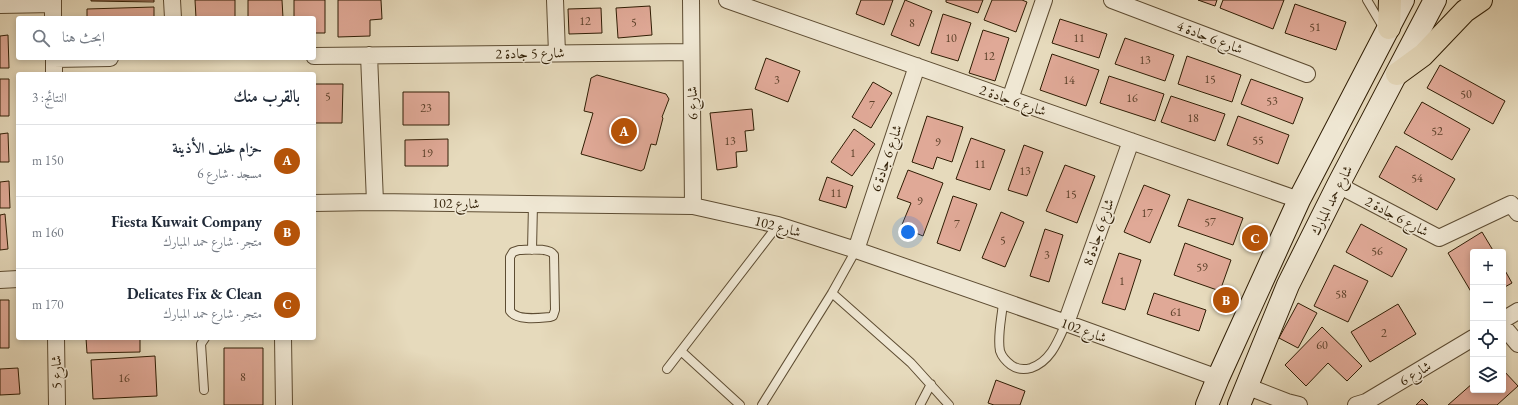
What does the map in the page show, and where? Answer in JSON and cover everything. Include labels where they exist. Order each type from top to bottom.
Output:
[{"type":"main road","points":[[1388,31],[1390,0]]},
{"type":"main road","name":"شارع حمد المبارك","points":[[1207,405],[1299,200],[1403,0]]},
{"type":"main road","name":"شارع حمد المبارك","points":[[1242,396],[1288,285],[1338,184],[1435,0]]},
{"type":"main road","points":[[1397,74],[1423,55],[1465,11],[1480,0]]},
{"type":"street","points":[[172,0],[173,16]]},
{"type":"street","points":[[555,0],[557,53]]},
{"type":"street","name":"شارع 6","points":[[691,0],[693,206]]},
{"type":"street","name":"شارع 6 جادة 2","points":[[727,0],[1299,200]]},
{"type":"street","points":[[1010,99],[1044,0]]},
{"type":"street","name":"شارع 6 جادة 4","points":[[1112,0],[1307,74]]},
{"type":"street","points":[[0,5],[53,7]]},
{"type":"street","name":"شارع 5 جادة 2","points":[[316,56],[691,52]]},
{"type":"street","points":[[369,55],[375,202]]},
{"type":"street","points":[[54,64],[91,60]]},
{"type":"street","name":"شارع 6 جادة 6","points":[[856,250],[917,66]]},
{"type":"street","name":"شارع 6 جادة 8","points":[[1066,323],[1131,141]]},
{"type":"street","name":"شارع 6 جادة 2","points":[[1338,184],[1439,238],[1511,204],[1518,213]]},
{"type":"street","name":"شارع 102","points":[[316,203],[375,202],[693,206],[778,225],[856,250],[1218,378]]},
{"type":"street","points":[[0,280],[16,279]]},
{"type":"street","points":[[1506,318],[1518,311]]},
{"type":"street","points":[[1506,330],[1518,344]]},
{"type":"street","name":"شارع 5","points":[[56,340],[57,405]]},
{"type":"street","points":[[283,340],[284,405]]},
{"type":"street","name":"شارع 6","points":[[1356,405],[1366,402],[1470,340]]},
{"type":"street","points":[[1242,396],[1299,405]]},
{"type":"lane","points":[[1367,0],[1388,31]]},
{"type":"lane","points":[[532,250],[533,204]]},
{"type":"lane","points":[[667,369],[778,225]]},
{"type":"lane","points":[[532,250],[548,251],[554,255],[555,310],[553,316],[550,317],[519,317],[512,315],[510,311],[511,255],[516,251],[532,250]]},
{"type":"lane","points":[[762,405],[832,293],[856,250]]},
{"type":"lane","points":[[832,293],[911,363],[949,405]]},
{"type":"lane","points":[[1003,302],[999,338],[1000,352],[1006,361],[1014,368],[1024,370],[1037,366],[1048,358],[1054,349],[1066,323]]},
{"type":"lane","points":[[204,340],[201,344],[204,390]]},
{"type":"lane","points":[[681,351],[740,405]]},
{"type":"lane","points":[[920,405],[931,384]]},
{"type":"building","points":[[154,0],[154,2],[91,1]]},
{"type":"building","points":[[195,0],[235,0],[235,16],[196,16]]},
{"type":"building","points":[[248,0],[282,0],[283,16],[248,16]]},
{"type":"building","points":[[294,0],[325,0],[325,33],[316,33],[316,16],[294,16]]},
{"type":"building","points":[[338,0],[381,0],[382,19],[370,20],[370,36],[338,37]]},
{"type":"building","points":[[861,0],[893,0],[884,25],[856,14]]},
{"type":"building","points":[[905,0],[932,11],[919,46],[891,35]]},
{"type":"building","points":[[946,0],[983,0],[978,13],[946,2]]},
{"type":"building","points":[[992,0],[1022,0],[1027,2],[1016,32],[984,20]]},
{"type":"building","points":[[1198,0],[1217,0],[1215,6]]},
{"type":"building","points":[[1223,0],[1284,0],[1273,29],[1220,8]]},
{"type":"building","points":[[1295,4],[1346,22],[1336,50],[1285,33]]},
{"type":"building","points":[[650,6],[652,35],[618,38],[616,8]]},
{"type":"building","points":[[154,7],[154,16],[87,16],[87,9]]},
{"type":"building","points":[[601,8],[602,33],[569,34],[568,9]]},
{"type":"building","points":[[943,14],[971,23],[958,61],[931,53]]},
{"type":"building","points":[[1060,19],[1107,34],[1099,58],[1052,43]]},
{"type":"building","points":[[983,30],[1009,38],[995,81],[969,73]]},
{"type":"building","points":[[8,35],[9,68],[0,68],[0,36]]},
{"type":"building","points":[[1125,38],[1174,55],[1165,81],[1115,64]]},
{"type":"building","points":[[1052,54],[1099,70],[1086,106],[1040,90]]},
{"type":"building","points":[[1187,56],[1241,75],[1232,102],[1178,84]]},
{"type":"building","points":[[766,58],[800,71],[788,102],[755,89]]},
{"type":"building","points":[[1440,65],[1505,101],[1493,124],[1427,88]]},
{"type":"building","points":[[597,75],[666,94],[669,99],[662,117],[656,145],[651,144],[644,169],[641,171],[581,154],[593,113],[584,111],[591,78]]},
{"type":"building","points":[[1109,76],[1164,94],[1155,121],[1100,103]]},
{"type":"building","points":[[0,79],[9,79],[9,116],[0,116]]},
{"type":"building","points":[[1251,79],[1303,98],[1293,124],[1241,104]]},
{"type":"building","points":[[873,82],[892,93],[871,128],[852,117]]},
{"type":"building","points":[[316,84],[343,84],[342,123],[316,123]]},
{"type":"building","points":[[403,92],[449,92],[449,125],[403,125]]},
{"type":"building","points":[[1171,96],[1225,114],[1215,141],[1161,122]]},
{"type":"building","points":[[1422,102],[1470,129],[1452,160],[1404,133]]},
{"type":"building","points":[[752,109],[754,130],[745,131],[747,151],[736,152],[737,167],[717,170],[710,113]]},
{"type":"building","points":[[927,116],[963,127],[952,162],[937,157],[933,169],[912,162]]},
{"type":"building","points":[[1238,116],[1289,135],[1278,164],[1227,145]]},
{"type":"building","points":[[854,129],[875,144],[852,176],[831,162]]},
{"type":"building","points":[[8,133],[9,162],[0,162],[0,134]]},
{"type":"building","points":[[971,138],[1005,150],[990,190],[956,179]]},
{"type":"building","points":[[448,139],[448,166],[405,166],[405,140]]},
{"type":"building","points":[[1024,145],[1043,152],[1027,196],[1008,190]]},
{"type":"building","points":[[1396,146],[1455,179],[1437,210],[1379,177]]},
{"type":"building","points":[[1065,165],[1095,176],[1077,223],[1046,211]]},
{"type":"building","points":[[908,170],[943,183],[923,236],[901,227],[911,203],[897,198]]},
{"type":"building","points":[[827,177],[853,186],[846,208],[819,200]]},
{"type":"building","points":[[9,181],[10,208],[0,208],[0,182]]},
{"type":"building","points":[[1144,185],[1170,195],[1150,243],[1124,232]]},
{"type":"building","points":[[953,196],[977,204],[960,251],[937,243]]},
{"type":"building","points":[[1188,199],[1243,218],[1233,245],[1178,226]]},
{"type":"building","points":[[1001,212],[1024,222],[1005,267],[982,258]]},
{"type":"building","points":[[5,214],[8,249],[0,250],[0,215]]},
{"type":"building","points":[[1361,224],[1407,249],[1392,277],[1346,252]]},
{"type":"building","points":[[1045,229],[1063,235],[1049,282],[1030,276]]},
{"type":"building","points":[[1482,232],[1492,249],[1470,249],[1470,290],[1448,253]]},
{"type":"building","points":[[1185,243],[1231,260],[1220,291],[1174,275]]},
{"type":"building","points":[[1119,253],[1141,260],[1125,310],[1102,303]]},
{"type":"building","points":[[1334,265],[1368,281],[1348,322],[1314,306]]},
{"type":"building","points":[[1506,272],[1512,283],[1506,286]]},
{"type":"building","points":[[1154,293],[1206,310],[1199,331],[1147,314]]},
{"type":"building","points":[[0,300],[9,300],[9,348],[0,348]]},
{"type":"building","points":[[1298,303],[1317,313],[1298,348],[1279,338]]},
{"type":"building","points":[[1398,304],[1416,334],[1370,362],[1351,332]]},
{"type":"building","points":[[1322,327],[1362,366],[1347,381],[1328,363],[1306,386],[1285,365]]},
{"type":"building","points":[[86,340],[140,340],[140,352],[87,353]]},
{"type":"building","points":[[224,348],[263,348],[263,405],[224,405]]},
{"type":"building","points":[[155,356],[157,396],[93,399],[91,360]]},
{"type":"building","points":[[18,368],[20,394],[0,395],[0,369]]},
{"type":"building","points":[[1506,373],[1518,386],[1497,405],[1448,405],[1470,386],[1470,393],[1506,393]]},
{"type":"building","points":[[996,380],[1025,391],[1020,405],[994,405],[988,403]]},
{"type":"building","points":[[1422,399],[1428,405],[1416,405]]},
{"type":"place","name":"حزام خلف الأذينة","points":[[624,131]]},
{"type":"place","name":"Delicates Fix & Clean","points":[[1255,238]]},
{"type":"place","name":"Fiesta Kuwait Company","points":[[1226,300]]}]
